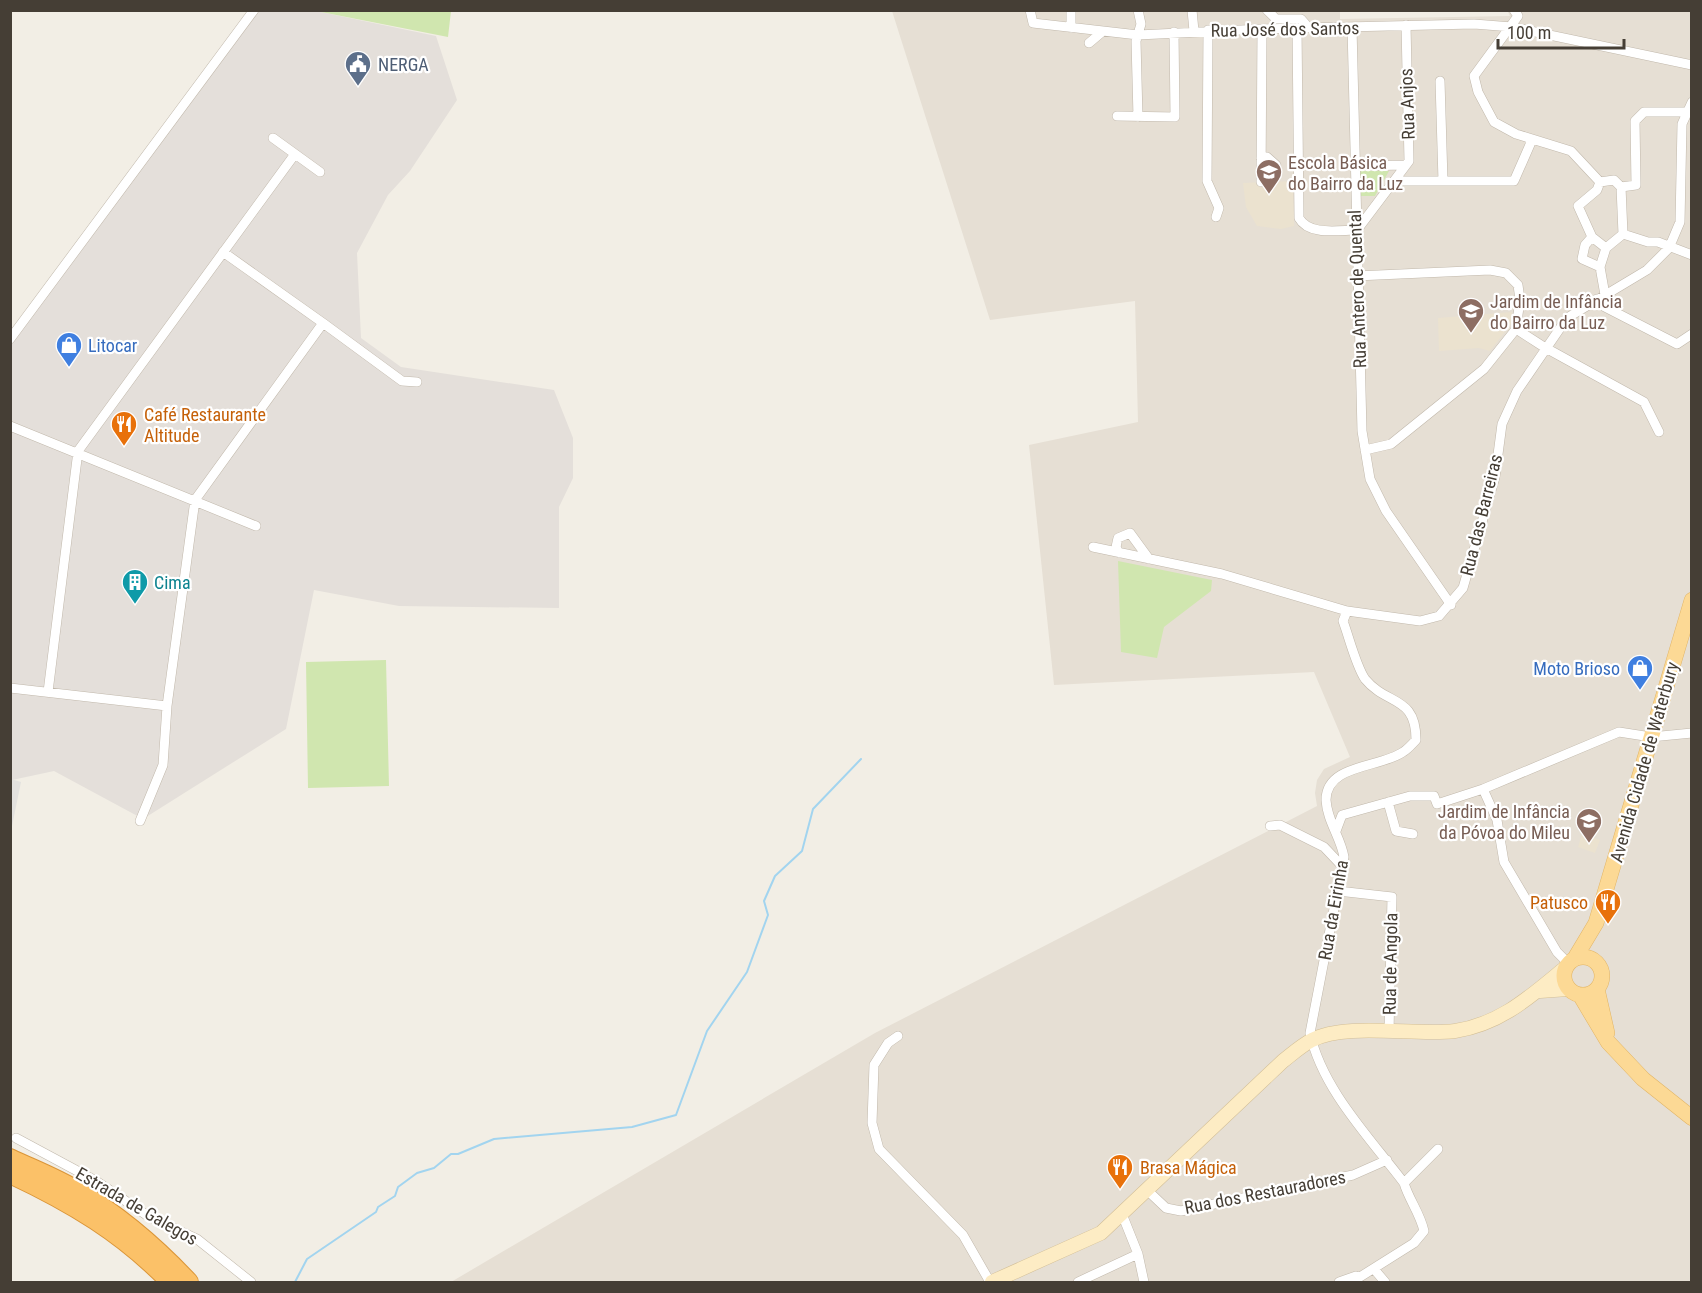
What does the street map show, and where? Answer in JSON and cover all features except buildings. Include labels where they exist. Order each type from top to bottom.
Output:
[{"type":"highway","points":[[10,1158],[77,1190],[125,1223],[168,1260],[189,1282]]},
{"type":"highway","points":[[10,1174],[59,1196],[111,1228],[170,1282]]},
{"type":"main road","name":"Avenida Cidade de Waterbury","points":[[1596,923],[1692,600]]},
{"type":"main road","points":[[1596,923],[1597,962],[1603,974],[1597,989],[1608,1042]]},
{"type":"main road","points":[[1596,923],[1562,979],[1574,992],[1608,1042],[1643,1079],[1692,1118]]},
{"type":"main road","points":[[1570,963],[1587,956],[1597,962]]},
{"type":"main road","points":[[1574,992],[1597,989]]},
{"type":"street","points":[[10,339],[254,10]]},
{"type":"street","name":"Rua José dos Santos","points":[[1030,10],[1033,23],[1138,35],[1308,27],[1474,24],[1512,27],[1692,65]]},
{"type":"street","points":[[1071,10],[1071,28]]},
{"type":"street","points":[[1138,10],[1141,24],[1138,35],[1138,117]]},
{"type":"street","points":[[1192,10],[1194,31]]},
{"type":"street","points":[[1267,10],[1276,19],[1301,19],[1308,27]]},
{"type":"street","points":[[1514,10],[1518,16],[1512,27],[1474,76],[1494,122],[1532,140],[1570,151],[1600,182]]},
{"type":"street","name":"Rua Anjos","points":[[1354,166],[1406,165],[1409,161],[1406,25]]},
{"type":"street","name":"Rua Antero de Quental","points":[[1352,27],[1356,276],[1362,431],[1365,450],[1370,478],[1386,511],[1451,605]]},
{"type":"street","points":[[1297,28],[1299,218],[1310,229],[1357,230],[1406,165]]},
{"type":"street","points":[[1261,158],[1267,158],[1276,165],[1272,171],[1261,178],[1261,158],[1262,29]]},
{"type":"street","points":[[1208,30],[1207,181],[1219,208],[1216,217]]},
{"type":"street","points":[[1089,43],[1102,32]]},
{"type":"street","points":[[1117,116],[1175,117],[1174,32]]},
{"type":"street","points":[[1440,81],[1443,181]]},
{"type":"street","name":"Rua das Barreiras","points":[[1451,605],[1462,588],[1495,477],[1502,424],[1517,391],[1544,347],[1567,318],[1647,270],[1669,248],[1680,222],[1682,124],[1692,102]]},
{"type":"street","points":[[1621,187],[1636,185],[1635,121],[1644,112],[1686,112]]},
{"type":"street","points":[[273,138],[320,172]]},
{"type":"street","points":[[1395,181],[1514,181],[1532,140]]},
{"type":"street","points":[[48,692],[78,451],[295,154]]},
{"type":"street","points":[[1600,182],[1614,180],[1621,187],[1623,234]]},
{"type":"street","points":[[1600,182],[1597,190],[1578,206],[1592,237],[1606,248]]},
{"type":"street","points":[[1680,222],[1692,220]]},
{"type":"street","points":[[1623,234],[1648,242],[1658,242],[1692,255]]},
{"type":"street","points":[[1623,234],[1606,248],[1600,267],[1601,297],[1605,307],[1677,344],[1692,334]]},
{"type":"street","points":[[1592,237],[1585,245],[1582,259],[1600,267]]},
{"type":"street","points":[[223,252],[323,323],[402,386],[417,382]]},
{"type":"street","points":[[1356,276],[1490,270],[1506,273],[1518,285],[1520,300],[1516,329],[1484,369],[1391,444],[1365,450]]},
{"type":"street","points":[[141,821],[163,765],[167,706],[195,500],[323,323]]},
{"type":"street","points":[[1516,329],[1644,402],[1659,432]]},
{"type":"street","points":[[10,426],[78,451],[256,526]]},
{"type":"street","points":[[1119,552],[1116,547],[1118,538],[1130,533],[1149,559]]},
{"type":"street","points":[[1093,547],[1222,574],[1347,611],[1420,621],[1439,616],[1451,605]]},
{"type":"street","name":"Rua da Eirinha","points":[[1315,1034],[1343,867],[1342,843],[1326,801],[1329,786],[1337,776],[1402,753],[1416,740],[1416,724],[1408,708],[1385,695],[1365,678],[1343,621],[1347,611]]},
{"type":"street","points":[[10,688],[167,706]]},
{"type":"street","points":[[1336,831],[1342,815],[1410,796],[1434,796],[1437,804],[1483,789],[1618,732],[1651,737],[1692,733]]},
{"type":"street","points":[[898,1036],[888,1043],[874,1065],[872,1123],[879,1149],[963,1235],[991,1282],[1016,1277],[1101,1233],[1283,1061],[1315,1034],[1455,1031],[1503,1017],[1540,992],[1570,963],[1557,952],[1504,862],[1497,820],[1483,789]]},
{"type":"street","points":[[1388,802],[1396,831],[1413,834]]},
{"type":"street","points":[[1270,826],[1280,825],[1324,847],[1343,867]]},
{"type":"street","name":"Rua de Angola","points":[[1338,891],[1392,897],[1389,1032]]},
{"type":"street","points":[[1540,992],[1574,992]]},
{"type":"street","points":[[1315,1034],[1318,1058],[1338,1096],[1404,1183],[1421,1216],[1424,1231],[1414,1244],[1352,1282]]},
{"type":"street","name":"Estrada de Galegos","points":[[16,1138],[96,1182],[148,1216],[197,1239],[251,1282]]},
{"type":"street","points":[[1404,1183],[1438,1149]]},
{"type":"street","name":"Rua dos Restauradores","points":[[1147,1190],[1166,1208],[1181,1211],[1353,1175],[1387,1160]]},
{"type":"street","points":[[1122,1214],[1138,1254],[1144,1282]]},
{"type":"street","points":[[1078,1282],[1138,1254]]},
{"type":"street","points":[[1374,1269],[1384,1282]]},
{"type":"street","points":[[1339,1282],[1364,1274]]},
{"type":"shaded area","points":[[1340,10],[1340,19],[1510,16],[1507,10],[1691,11],[1691,1282],[451,1282],[875,1033],[1317,806],[1315,793],[1317,780],[1324,769],[1350,757],[1314,672],[1054,685],[1029,445],[1138,422],[1135,301],[990,320],[892,11]]},
{"type":"shaded area","points":[[254,11],[316,11],[436,36],[457,100],[410,171],[388,195],[357,253],[361,338],[401,367],[554,390],[573,438],[573,478],[559,507],[559,608],[399,606],[314,590],[286,729],[143,819],[54,771],[12,780],[10,778],[10,339]]},
{"type":"shaded area","name":"Escola Básica do Bairro da Luz","points":[[1293,181],[1294,226],[1281,229],[1257,226],[1246,207],[1243,183]]},
{"type":"shaded area","name":"Jardim de Infância do Bairro da Luz","points":[[1512,312],[1513,321],[1490,351],[1479,348],[1439,351],[1438,318]]},
{"type":"shaded area","points":[[10,779],[21,782],[11,831]]},
{"type":"shaded area","name":"Jardim de Infância da Póvoa do Mileu","points":[[1582,834],[1600,840],[1595,853],[1578,847]]},
{"type":"green space","points":[[451,10],[448,37],[316,11]]},
{"type":"green space","points":[[1360,170],[1389,171],[1375,196],[1360,196]]},
{"type":"green space","points":[[1118,561],[1212,580],[1211,591],[1164,627],[1157,658],[1121,652]]},
{"type":"green space","points":[[386,660],[389,786],[308,788],[306,662]]},
{"type":"waterway","points":[[295,1282],[307,1259],[376,1212],[378,1207],[395,1196],[398,1187],[417,1173],[434,1168],[451,1154],[458,1154],[494,1139],[632,1127],[676,1115],[707,1031],[747,972],[768,915],[764,901],[775,876],[802,851],[813,809],[861,759]]},
{"type":"place","name":"NERGA","points":[[358,87]]},
{"type":"place","name":"Escola Básica do Bairro da Luz","points":[[1269,195]]},
{"type":"place","name":"Jardim de Infância do Bairro da Luz","points":[[1471,334]]},
{"type":"place","name":"Litocar","points":[[69,368]]},
{"type":"place","name":"Café Restaurante Altitude","points":[[124,447]]},
{"type":"place","name":"Cima","points":[[135,605]]},
{"type":"place","name":"Moto Brioso","points":[[1640,691]]},
{"type":"place","name":"Jardim de Infância da Póvoa do Mileu","points":[[1589,844]]},
{"type":"place","name":"Patusco","points":[[1608,925]]},
{"type":"place","name":"Brasa Mágica","points":[[1120,1190]]}]
